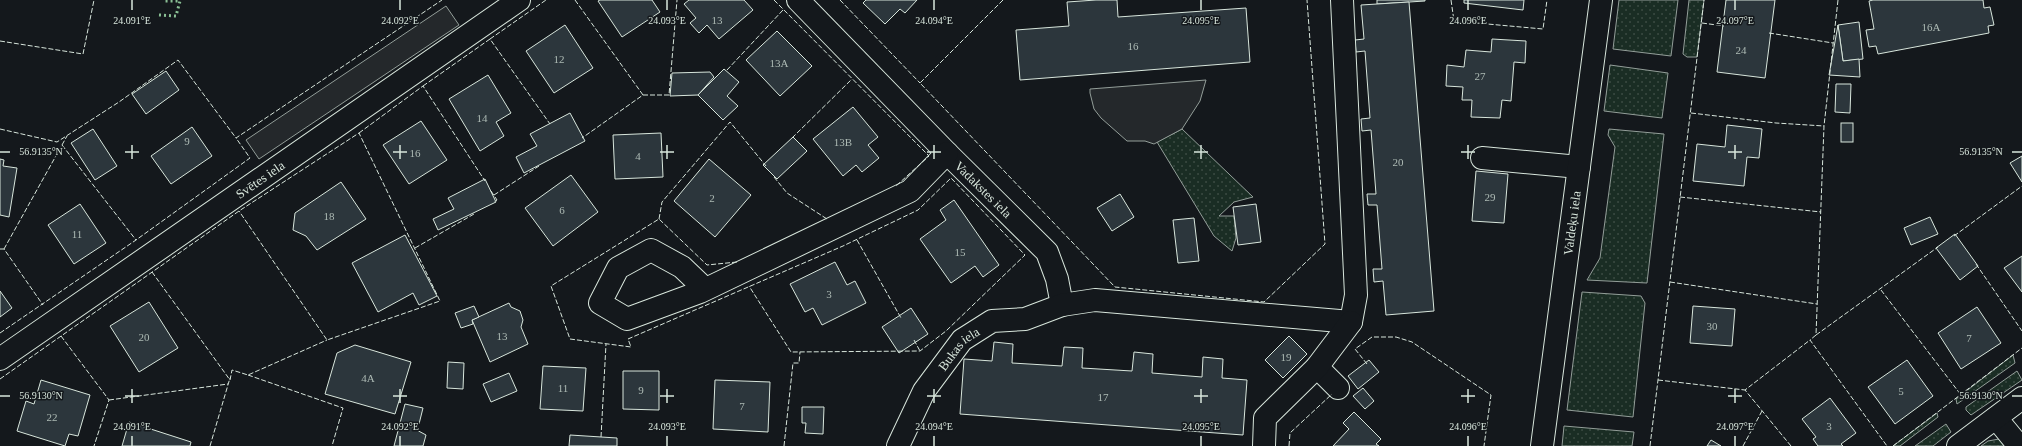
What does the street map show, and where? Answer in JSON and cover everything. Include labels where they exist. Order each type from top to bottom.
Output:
[{"type":"street","name":"Svētes iela","points":[[0,359],[519,0]]},
{"type":"street","name":"Vadakstes iela","points":[[798,0],[947,153],[1047,252],[1057,279],[1062,306]]},
{"type":"street","points":[[1264,446],[1264,418],[1317,367],[1350,322],[1356,295],[1342,0]]},
{"type":"street","name":"Valdeķu iela","points":[[1542,446],[1601,0]]},
{"type":"street","points":[[705,289],[910,191],[947,153]]},
{"type":"street","points":[[1482,158],[1579,167]]},
{"type":"street","name":"Bukas iela","points":[[898,446],[924,391],[962,340],[992,321],[1025,319],[1062,306],[1095,300],[1350,322]]},
{"type":"street","points":[[1317,367],[1338,388]]},
{"type":"street","points":[[1958,446],[2022,398]]},
{"type":"street","points":[[1996,418],[2019,446]]},
{"type":"green space","points":[[1619,0],[1678,0],[1671,56],[1613,49]]},
{"type":"green space","points":[[1689,0],[1704,0],[1697,57],[1687,57],[1683,54]]},
{"type":"green space","points":[[1610,65],[1668,73],[1662,118],[1604,111]]},
{"type":"green space","points":[[1182,129],[1253,197],[1234,202],[1219,216],[1234,216],[1236,238],[1232,251],[1214,236],[1157,142]]},
{"type":"green space","points":[[1609,129],[1664,134],[1647,283],[1587,280],[1600,258],[1615,147],[1608,135]]},
{"type":"green space","points":[[1582,292],[1641,296],[1645,303],[1633,417],[1567,410]]},
{"type":"green space","points":[[2013,355],[2015,363],[1957,404],[1956,399]]},
{"type":"green space","points":[[2017,371],[2022,380],[1971,415],[1966,410],[1966,407]]},
{"type":"green space","points":[[1937,413],[1938,417],[1900,446],[1893,446]]},
{"type":"green space","points":[[1946,424],[1951,432],[1933,446],[1915,446]]},
{"type":"green space","points":[[1564,426],[1634,432],[1632,446],[1562,446]]},
{"type":"green space","points":[[1999,439],[2006,446],[1981,446],[1988,441]]},
{"type":"shaded area","points":[[446,6],[459,25],[259,159],[246,140]]},
{"type":"shaded area","points":[[1206,80],[1200,101],[1182,129],[1154,144],[1145,141],[1127,141],[1101,118],[1094,109],[1090,93],[1090,89]]},
{"type":"building","points":[[652,0],[660,12],[622,37],[598,1]]},
{"type":"building","points":[[689,0],[744,0],[753,10],[719,39],[707,25],[699,33],[690,23],[696,18],[684,4]]},
{"type":"building","points":[[866,0],[917,0],[905,13],[900,9],[885,24],[863,3]]},
{"type":"building","points":[[1117,0],[1118,17],[1246,8],[1250,62],[1020,80],[1016,30],[1069,26],[1067,2]]},
{"type":"building","points":[[1377,0],[1425,0],[1425,1],[1377,4]]},
{"type":"building","points":[[1464,0],[1524,0],[1523,10],[1464,3]]},
{"type":"building","points":[[1726,0],[1775,0],[1765,78],[1717,72]]},
{"type":"building","points":[[1983,0],[1984,8],[1990,7],[1994,25],[1988,26],[1989,33],[1878,54],[1876,46],[1869,47],[1866,30],[1874,29],[1869,1]]},
{"type":"building","points":[[1409,2],[1434,311],[1386,315],[1383,281],[1374,282],[1373,269],[1382,269],[1377,205],[1368,205],[1367,194],[1376,194],[1371,130],[1362,131],[1361,119],[1370,118],[1365,51],[1356,52],[1355,40],[1364,39],[1361,5]]},
{"type":"building","points":[[1859,22],[1863,59],[1843,61],[1838,25]]},
{"type":"building","points":[[565,25],[593,68],[554,93],[526,51]]},
{"type":"building","points":[[1838,25],[1843,61],[1859,59],[1860,77],[1829,75]]},
{"type":"building","points":[[777,31],[812,66],[780,96],[746,60]]},
{"type":"building","points":[[1492,39],[1526,41],[1525,63],[1514,62],[1511,101],[1502,100],[1500,118],[1471,117],[1472,100],[1462,100],[1463,87],[1446,86],[1447,65],[1464,67],[1466,50],[1491,52]]},
{"type":"building","points":[[724,69],[739,82],[727,96],[738,106],[723,120],[698,95]]},
{"type":"building","points":[[166,71],[179,90],[146,114],[132,94]]},
{"type":"building","points":[[710,72],[714,77],[698,95],[670,96],[672,73]]},
{"type":"building","points":[[488,75],[511,113],[496,122],[504,136],[480,151],[449,99]]},
{"type":"building","points":[[1836,84],[1851,84],[1850,113],[1835,112]]},
{"type":"building","points":[[853,107],[878,137],[868,145],[879,158],[862,172],[856,165],[843,176],[813,139]]},
{"type":"building","points":[[570,113],[585,141],[524,173],[516,157],[537,146],[530,134]]},
{"type":"building","points":[[421,121],[447,160],[409,184],[383,145]]},
{"type":"building","points":[[1841,123],[1853,123],[1853,142],[1841,142]]},
{"type":"building","points":[[1727,125],[1762,129],[1759,158],[1747,157],[1744,186],[1693,181],[1697,144],[1725,147]]},
{"type":"building","points":[[192,127],[212,156],[171,184],[151,156]]},
{"type":"building","points":[[93,129],[117,166],[95,180],[71,143]]},
{"type":"building","points":[[661,133],[663,177],[615,179],[613,135]]},
{"type":"building","points":[[793,137],[807,151],[777,179],[763,165]]},
{"type":"building","points":[[2022,156],[2022,182],[2010,163]]},
{"type":"building","points":[[0,159],[4,160],[3,166],[17,168],[9,217],[0,215]]},
{"type":"building","points":[[709,159],[751,195],[715,237],[674,201]]},
{"type":"building","points":[[1476,171],[1508,174],[1504,223],[1472,221]]},
{"type":"building","points":[[571,175],[598,212],[553,246],[525,208]]},
{"type":"building","points":[[485,179],[496,202],[438,230],[433,219],[454,209],[448,198]]},
{"type":"building","points":[[341,182],[366,219],[317,250],[306,236],[293,230],[295,213]]},
{"type":"building","points":[[1120,194],[1134,217],[1112,231],[1097,208]]},
{"type":"building","points":[[954,200],[999,265],[983,277],[975,266],[951,283],[920,239],[946,220],[940,210]]},
{"type":"building","points":[[80,204],[106,243],[74,264],[48,225]]},
{"type":"building","points":[[1256,204],[1261,242],[1238,245],[1233,207]]},
{"type":"building","points":[[1930,217],[1938,234],[1911,245],[1904,228]]},
{"type":"building","points":[[1194,218],[1199,261],[1178,263],[1173,220]]},
{"type":"building","points":[[1955,234],[1978,266],[1960,280],[1936,248]]},
{"type":"building","points":[[405,235],[437,296],[419,305],[413,293],[378,312],[352,263]]},
{"type":"building","points":[[2022,256],[2022,292],[2004,268]]},
{"type":"building","points":[[835,262],[847,285],[855,281],[866,303],[822,325],[813,308],[805,312],[790,284]]},
{"type":"building","points":[[0,291],[12,308],[0,317]]},
{"type":"building","points":[[149,302],[178,348],[139,372],[110,326]]},
{"type":"building","points":[[509,303],[511,307],[520,311],[523,320],[521,327],[528,344],[490,362],[472,320]]},
{"type":"building","points":[[474,306],[479,317],[472,320],[473,324],[461,328],[455,313]]},
{"type":"building","points":[[1693,306],[1735,309],[1732,346],[1690,343]]},
{"type":"building","points":[[1977,307],[2001,343],[1961,369],[1938,333]]},
{"type":"building","points":[[911,308],[928,334],[899,353],[882,327]]},
{"type":"building","points":[[1289,336],[1307,354],[1283,378],[1265,360]]},
{"type":"building","points":[[994,342],[1013,344],[1012,363],[1062,366],[1064,347],[1083,348],[1082,368],[1132,371],[1134,352],[1153,354],[1152,373],[1202,377],[1203,357],[1223,359],[1222,378],[1247,380],[1243,435],[960,414],[964,359],[992,361]]},
{"type":"building","points":[[355,345],[411,362],[395,414],[325,394],[337,353]]},
{"type":"building","points":[[1369,360],[1379,372],[1358,389],[1348,376]]},
{"type":"building","points":[[1907,360],[1933,396],[1895,424],[1868,387]]},
{"type":"building","points":[[448,362],[464,363],[463,389],[447,388]]},
{"type":"building","points":[[543,366],[586,368],[583,411],[540,409]]},
{"type":"building","points":[[623,371],[659,371],[659,410],[623,409]]},
{"type":"building","points":[[509,373],[517,391],[491,402],[483,384]]},
{"type":"building","points":[[41,380],[90,395],[78,436],[69,434],[65,446],[17,431],[26,401],[34,404]]},
{"type":"building","points":[[715,380],[770,382],[768,432],[713,429]]},
{"type":"building","points":[[1363,388],[1374,401],[1365,409],[1353,396]]},
{"type":"building","points":[[1830,398],[1856,433],[1841,444],[1843,446],[1818,446],[1813,439],[1816,437],[1802,419]]},
{"type":"building","points":[[405,404],[423,408],[419,424],[413,424],[413,428],[426,435],[423,446],[394,446]]},
{"type":"building","points":[[802,407],[824,407],[823,434],[805,433],[806,423],[802,423]]},
{"type":"building","points":[[1354,412],[1381,439],[1376,444],[1379,446],[1333,446],[1349,429],[1343,423]]},
{"type":"building","points":[[129,422],[191,442],[190,446],[122,446]]},
{"type":"building","points":[[570,435],[617,438],[617,446],[569,446]]},
{"type":"building","points":[[1711,440],[1721,446],[1707,446]]},
{"type":"hedge","points":[[159,15],[176,16],[180,1],[163,1]]},
{"type":"fence","points":[[0,41],[83,54],[94,0]]},
{"type":"fence","points":[[0,129],[57,142],[119,102],[178,60],[236,138],[442,0]]},
{"type":"fence","points":[[490,39],[546,0]]},
{"type":"fence","points":[[575,0],[643,95],[582,138]]},
{"type":"fence","points":[[643,95],[669,95],[677,0]]},
{"type":"fence","points":[[774,0],[929,156],[896,186]]},
{"type":"fence","points":[[840,0],[920,83]]},
{"type":"fence","points":[[1003,0],[920,83],[1115,287],[1264,302],[1325,244],[1307,0]]},
{"type":"fence","points":[[1451,0],[1454,21],[1543,29],[1547,0]]},
{"type":"fence","points":[[1650,446],[1704,0]]},
{"type":"fence","points":[[1838,0],[1824,126],[1816,335],[1938,247]]},
{"type":"fence","points":[[727,70],[783,10]]},
{"type":"fence","points":[[1702,23],[1724,26]]},
{"type":"fence","points":[[1769,33],[1833,43]]},
{"type":"fence","points":[[423,86],[490,39],[550,124]]},
{"type":"fence","points":[[792,138],[852,79]]},
{"type":"fence","points":[[359,133],[423,86],[485,181]]},
{"type":"fence","points":[[1691,113],[1776,123],[1824,126]]},
{"type":"fence","points":[[659,219],[662,202],[730,122],[766,166]]},
{"type":"fence","points":[[0,379],[239,211],[359,133],[440,301],[327,340],[239,211]]},
{"type":"fence","points":[[4,249],[67,136]]},
{"type":"fence","points":[[0,333],[136,240],[250,158],[236,138]]},
{"type":"fence","points":[[62,145],[136,240]]},
{"type":"fence","points":[[494,195],[539,166]]},
{"type":"fence","points":[[774,177],[787,193],[827,219]]},
{"type":"fence","points":[[737,262],[707,265],[659,219],[551,286],[570,339],[631,347],[628,339],[843,246],[918,210],[951,178],[1025,255],[946,331],[920,351],[791,352],[749,286]]},
{"type":"fence","points":[[1954,236],[2022,186]]},
{"type":"fence","points":[[491,191],[497,200],[494,202]]},
{"type":"fence","points":[[1680,197],[1821,212]]},
{"type":"fence","points":[[415,248],[474,214]]},
{"type":"fence","points":[[857,240],[901,318]]},
{"type":"fence","points":[[0,249],[4,249],[43,305]]},
{"type":"fence","points":[[1976,264],[2022,331]]},
{"type":"fence","points":[[152,272],[230,380],[232,370],[248,375],[327,340]]},
{"type":"fence","points":[[1670,282],[1817,304]]},
{"type":"fence","points":[[1881,290],[1961,395]]},
{"type":"fence","points":[[1816,335],[1810,340],[1887,446]]},
{"type":"fence","points":[[61,336],[109,400],[94,446]]},
{"type":"fence","points":[[1367,364],[1355,349],[1372,337],[1396,337],[1412,342],[1491,395],[1484,446]]},
{"type":"fence","points":[[914,340],[920,351]]},
{"type":"fence","points":[[1791,446],[1745,390],[1810,340]]},
{"type":"fence","points":[[601,437],[606,344]]},
{"type":"fence","points":[[1893,446],[2022,348]]},
{"type":"fence","points":[[784,446],[793,363],[799,363],[800,352]]},
{"type":"fence","points":[[248,375],[343,408],[332,446]]},
{"type":"fence","points":[[210,446],[230,378]]},
{"type":"fence","points":[[1658,380],[1745,390]]},
{"type":"fence","points":[[109,400],[228,384]]},
{"type":"fence","points":[[1289,446],[1290,433],[1332,394]]},
{"type":"fence","points":[[1743,446],[1762,411]]}]
